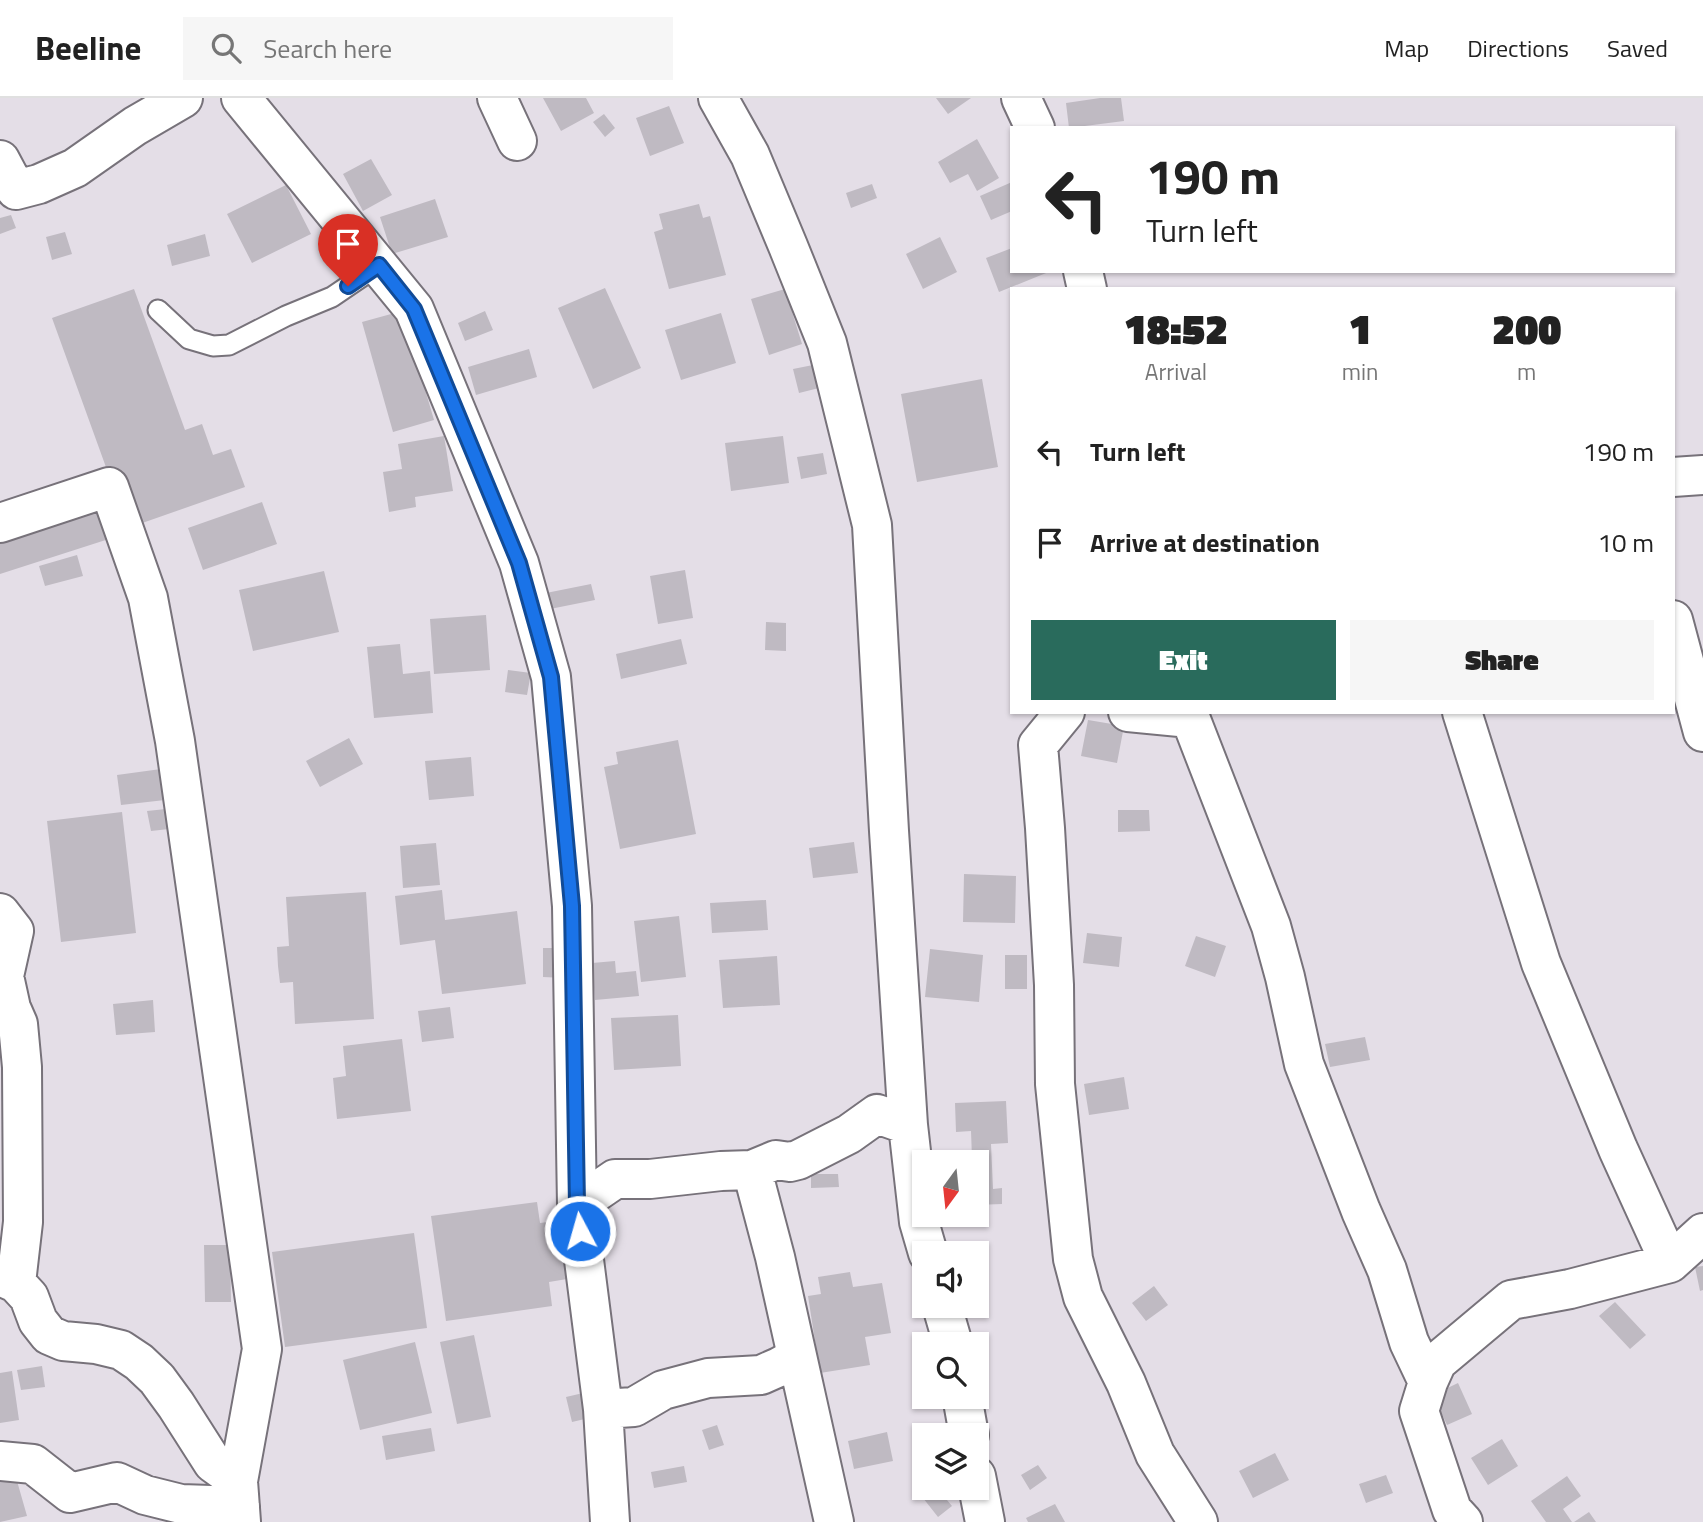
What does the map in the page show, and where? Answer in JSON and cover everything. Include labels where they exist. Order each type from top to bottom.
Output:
[{"type":"street","points":[[5,183],[39,184],[75,168],[135,126],[183,98]]},
{"type":"street","points":[[241,98],[414,309],[519,563],[551,677],[572,906],[577,1205],[603,1409],[610,1522]]},
{"type":"street","points":[[497,98],[517,141]]},
{"type":"street","points":[[718,98],[750,155],[827,343],[873,525],[908,1125],[919,1222],[925,1241]]},
{"type":"street","points":[[1021,98],[1034,126]]},
{"type":"street","points":[[1675,477],[1703,475]]},
{"type":"street","points":[[0,523],[110,487],[148,598],[175,741],[262,1349],[240,1503]]},
{"type":"street","points":[[1675,627],[1703,732]]},
{"type":"street","points":[[1063,714],[1038,745],[1054,985],[1055,1084],[1073,1259],[1083,1297],[1126,1383],[1155,1454],[1198,1522]]},
{"type":"street","points":[[1169,714],[1189,715],[1271,926],[1304,1065],[1387,1270],[1409,1342],[1428,1382]]},
{"type":"street","points":[[1462,714],[1541,963],[1618,1149],[1670,1263]]},
{"type":"street","points":[[0,913],[14,931],[4,976],[18,1024],[22,1067],[23,1222],[8,1280],[29,1297],[38,1321],[49,1335],[63,1341],[121,1350],[157,1379],[240,1503]]},
{"type":"street","points":[[577,1205],[615,1179],[650,1179],[752,1170],[776,1160],[798,1160],[849,1134],[877,1114],[908,1125]]},
{"type":"street","points":[[752,1170],[775,1257],[834,1522]]},
{"type":"street","points":[[1462,1522],[1452,1510],[1419,1411],[1437,1362],[1511,1300],[1570,1290],[1670,1263],[1703,1233]]},
{"type":"street","points":[[603,1409],[634,1407],[663,1390],[708,1378],[761,1375],[797,1357]]},
{"type":"street","points":[[0,1461],[33,1464],[70,1493],[117,1482],[145,1495],[181,1504],[240,1503]]},
{"type":"street","points":[[981,1500],[985,1522]]},
{"type":"lane","points":[[158,310],[189,339],[213,346],[229,345],[286,316],[332,297],[379,265]]},
{"type":"building","points":[[543,98],[586,98],[594,113],[561,131]]},
{"type":"building","points":[[936,98],[971,98],[948,114]]},
{"type":"building","points":[[1121,98],[1124,121],[1069,126],[1066,103]]},
{"type":"building","points":[[669,106],[684,143],[650,156],[636,118]]},
{"type":"building","points":[[604,114],[615,128],[605,137],[593,122]]},
{"type":"building","points":[[977,139],[999,178],[977,191],[968,174],[950,183],[938,162]]},
{"type":"building","points":[[371,159],[392,195],[363,211],[343,174]]},
{"type":"building","points":[[1010,183],[1010,212],[991,220],[980,196]]},
{"type":"building","points":[[872,184],[877,198],[851,208],[846,193]]},
{"type":"building","points":[[286,185],[311,234],[252,263],[227,214]]},
{"type":"building","points":[[435,199],[448,237],[392,254],[380,217]]},
{"type":"building","points":[[699,204],[703,218],[710,216],[726,275],[669,289],[654,232],[663,229],[659,214]]},
{"type":"building","points":[[11,215],[16,228],[0,234],[0,218]]},
{"type":"building","points":[[65,232],[72,254],[52,260],[46,237]]},
{"type":"building","points":[[205,234],[210,256],[172,266],[167,245]]},
{"type":"building","points":[[940,237],[957,272],[923,289],[906,254]]},
{"type":"building","points":[[1010,249],[1010,273],[1046,273],[999,292],[986,258]]},
{"type":"building","points":[[605,288],[641,368],[593,389],[558,308]]},
{"type":"building","points":[[134,289],[185,430],[202,424],[213,455],[231,449],[245,487],[128,528],[52,318]]},
{"type":"building","points":[[785,289],[802,344],[769,355],[751,299]]},
{"type":"building","points":[[402,311],[434,420],[393,432],[362,322]]},
{"type":"building","points":[[485,311],[493,330],[465,341],[458,323]]},
{"type":"building","points":[[721,313],[736,363],[681,380],[665,330]]},
{"type":"building","points":[[529,349],[537,377],[476,395],[468,367]]},
{"type":"building","points":[[818,364],[823,387],[799,393],[793,369]]},
{"type":"building","points":[[982,379],[998,467],[917,482],[901,394]]},
{"type":"building","points":[[444,436],[453,491],[415,497],[416,507],[389,512],[383,472],[402,469],[398,444]]},
{"type":"building","points":[[783,436],[789,483],[731,491],[725,443]]},
{"type":"building","points":[[823,453],[827,474],[801,479],[797,457]]},
{"type":"building","points":[[102,499],[115,537],[0,574],[0,532]]},
{"type":"building","points":[[262,502],[277,544],[203,570],[188,528]]},
{"type":"building","points":[[77,555],[83,576],[45,586],[39,566]]},
{"type":"building","points":[[685,570],[693,618],[658,624],[650,576]]},
{"type":"building","points":[[324,571],[339,632],[253,651],[239,590]]},
{"type":"building","points":[[591,584],[595,600],[550,609],[546,593]]},
{"type":"building","points":[[486,615],[490,670],[434,674],[430,619]]},
{"type":"building","points":[[766,622],[786,623],[786,651],[765,650]]},
{"type":"building","points":[[681,639],[687,664],[621,679],[616,654]]},
{"type":"building","points":[[400,644],[403,674],[430,671],[433,713],[374,718],[367,647]]},
{"type":"building","points":[[508,670],[531,673],[527,695],[505,692]]},
{"type":"building","points":[[1088,720],[1124,726],[1117,763],[1081,756]]},
{"type":"building","points":[[349,738],[363,764],[320,787],[306,761]]},
{"type":"building","points":[[678,740],[696,834],[620,849],[604,767],[618,764],[616,752]]},
{"type":"building","points":[[471,757],[474,796],[429,800],[425,761]]},
{"type":"building","points":[[161,769],[165,800],[121,805],[117,775]]},
{"type":"building","points":[[166,809],[169,829],[151,831],[147,811]]},
{"type":"building","points":[[1118,810],[1149,810],[1150,831],[1118,832]]},
{"type":"building","points":[[122,812],[136,933],[61,942],[47,821]]},
{"type":"building","points":[[854,842],[858,873],[813,878],[809,848]]},
{"type":"building","points":[[436,843],[440,885],[403,888],[400,846]]},
{"type":"building","points":[[964,874],[1016,876],[1015,923],[963,922]]},
{"type":"building","points":[[442,890],[445,920],[517,911],[526,984],[442,994],[435,940],[400,945],[395,896]]},
{"type":"building","points":[[366,892],[374,1019],[295,1024],[293,982],[280,983],[278,966],[277,947],[289,946],[286,897]]},
{"type":"building","points":[[766,900],[768,930],[712,933],[710,903]]},
{"type":"building","points":[[679,916],[686,977],[641,982],[634,921]]},
{"type":"building","points":[[1087,933],[1122,937],[1119,967],[1083,963]]},
{"type":"building","points":[[1196,936],[1226,946],[1215,977],[1185,966]]},
{"type":"building","points":[[543,948],[565,948],[565,978],[543,977]]},
{"type":"building","points":[[930,949],[983,955],[979,1002],[925,997]]},
{"type":"building","points":[[1005,955],[1027,955],[1027,989],[1005,989]]},
{"type":"building","points":[[777,956],[780,1005],[723,1008],[719,960]]},
{"type":"building","points":[[615,961],[616,973],[636,971],[639,996],[595,1000],[592,963]]},
{"type":"building","points":[[153,1000],[155,1032],[116,1035],[113,1004]]},
{"type":"building","points":[[450,1007],[454,1038],[422,1042],[418,1011]]},
{"type":"building","points":[[678,1015],[681,1066],[614,1070],[611,1018]]},
{"type":"building","points":[[1365,1037],[1370,1060],[1330,1067],[1325,1044]]},
{"type":"building","points":[[402,1039],[411,1111],[337,1119],[333,1078],[346,1076],[343,1046]]},
{"type":"building","points":[[1124,1077],[1129,1109],[1089,1115],[1084,1084]]},
{"type":"building","points":[[1006,1101],[1008,1143],[991,1144],[993,1189],[1002,1188],[1002,1204],[989,1204],[989,1150],[972,1150],[971,1131],[956,1132],[955,1103]]},
{"type":"building","points":[[811,1174],[838,1174],[839,1187],[811,1188]]},
{"type":"building","points":[[537,1202],[540,1223],[564,1220],[573,1278],[549,1282],[552,1306],[446,1321],[431,1216]]},
{"type":"building","points":[[414,1233],[427,1328],[285,1347],[272,1252]]},
{"type":"building","points":[[204,1245],[230,1245],[231,1302],[205,1302]]},
{"type":"building","points":[[1703,1266],[1703,1290],[1700,1291],[1695,1267]]},
{"type":"building","points":[[850,1272],[853,1287],[882,1283],[891,1333],[865,1337],[870,1365],[820,1373],[808,1296],[821,1294],[818,1277]]},
{"type":"building","points":[[1154,1286],[1168,1305],[1146,1321],[1132,1303]]},
{"type":"building","points":[[1615,1302],[1646,1335],[1630,1349],[1599,1316]]},
{"type":"building","points":[[474,1335],[491,1417],[457,1424],[440,1342]]},
{"type":"building","points":[[415,1342],[432,1413],[360,1430],[343,1360]]},
{"type":"building","points":[[42,1366],[45,1387],[21,1390],[17,1370]]},
{"type":"building","points":[[12,1371],[19,1420],[0,1423],[0,1373]]},
{"type":"building","points":[[1458,1383],[1472,1414],[1447,1425],[1433,1395]]},
{"type":"building","points":[[596,1390],[602,1415],[572,1422],[566,1397]]},
{"type":"building","points":[[717,1425],[724,1445],[709,1450],[702,1430]]},
{"type":"building","points":[[431,1428],[435,1451],[386,1460],[382,1436]]},
{"type":"building","points":[[887,1432],[893,1461],[854,1469],[848,1441]]},
{"type":"building","points":[[1502,1439],[1518,1466],[1488,1485],[1471,1458]]},
{"type":"building","points":[[1275,1453],[1289,1480],[1253,1498],[1239,1471]]},
{"type":"building","points":[[1038,1465],[1047,1478],[1030,1490],[1021,1475]]},
{"type":"building","points":[[684,1466],[687,1482],[654,1488],[651,1472]]},
{"type":"building","points":[[15,1474],[27,1516],[0,1522],[0,1478]]},
{"type":"building","points":[[1386,1475],[1393,1493],[1366,1503],[1359,1484]]},
{"type":"building","points":[[1567,1476],[1581,1496],[1563,1509],[1572,1522],[1546,1522],[1531,1501]]},
{"type":"building","points":[[925,1500],[947,1500],[952,1506],[938,1517]]},
{"type":"building","points":[[1055,1504],[1065,1522],[1028,1522],[1026,1518]]},
{"type":"building","points":[[1589,1512],[1596,1522],[1574,1522]]},
{"type":"route","points":[[348,286],[379,265],[414,309],[519,563],[551,677],[572,906],[577,1205],[580,1231]]}]
